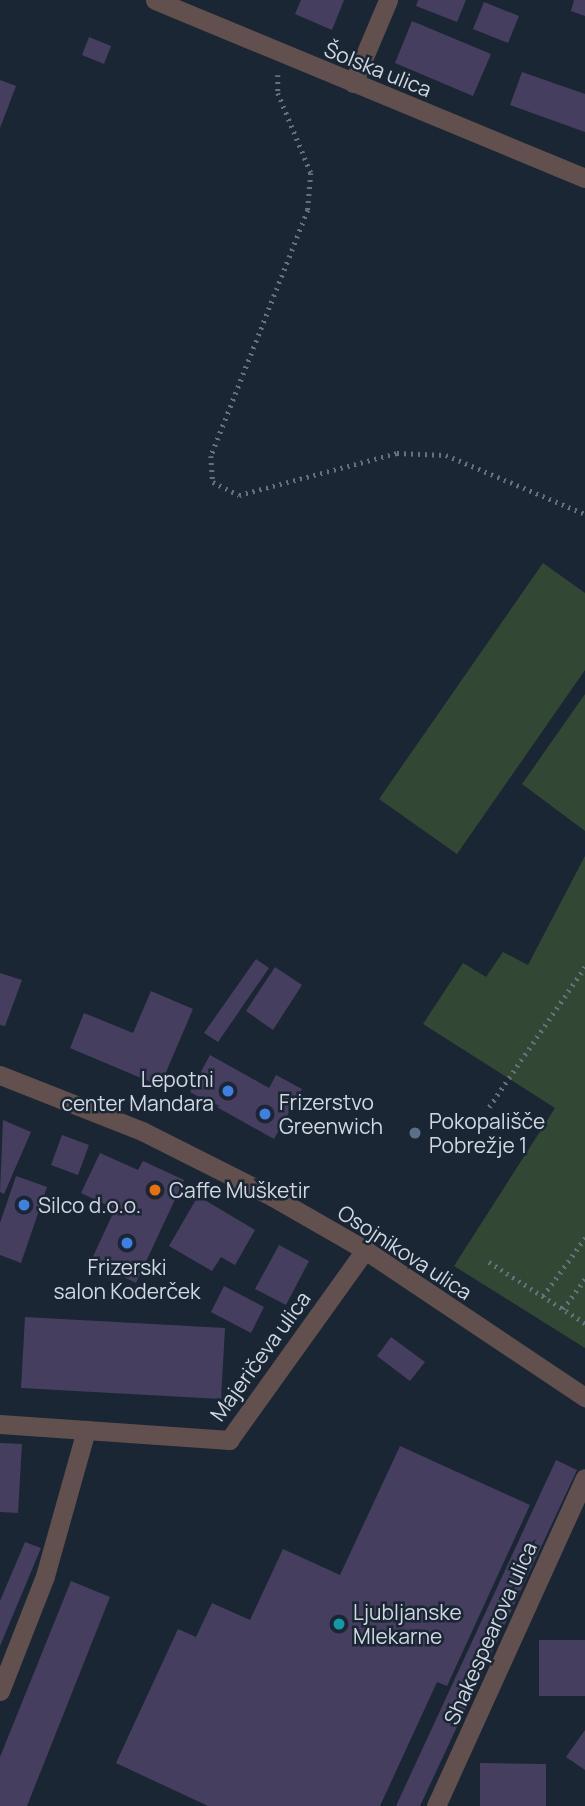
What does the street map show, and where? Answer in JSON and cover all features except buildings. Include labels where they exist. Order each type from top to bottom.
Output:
[{"type":"street","name":"Šolska ulica","points":[[155,0],[585,178]]},
{"type":"street","points":[[353,83],[388,0]]},
{"type":"street","name":"Osojnikova ulica","points":[[0,1075],[206,1161],[365,1250],[585,1397]]},
{"type":"street","name":"Majeričeva ulica","points":[[0,1424],[229,1440],[365,1250]]},
{"type":"street","points":[[0,1691],[45,1576],[86,1430]]},
{"type":"street","name":"Shakespearova ulica","points":[[436,1806],[585,1478]]},
{"type":"path","points":[[277,51],[278,93],[311,173],[307,211],[211,456],[213,482],[239,495],[397,453],[446,455],[585,514]]},
{"type":"path","points":[[489,1107],[585,967]]},
{"type":"path","points":[[543,1296],[585,1238]]},
{"type":"path","points":[[489,1262],[585,1323]]},
{"type":"path","points":[[563,1309],[585,1279]]},
{"type":"green space","points":[[543,563],[585,593],[585,670],[457,854],[379,799]]},
{"type":"green space","points":[[585,694],[585,831],[522,784]]},
{"type":"green space","points":[[585,856],[585,1348],[454,1266],[555,1108],[423,1024],[463,963],[486,977],[503,952],[528,965]]},
{"type":"place","name":"Lepotni center Mandara","points":[[228,1091]]},
{"type":"place","name":"Frizerstvo Greenwich","points":[[265,1114]]},
{"type":"place","name":"Pokopališče Pobrežje 1","points":[[415,1133]]},
{"type":"place","name":"Caffe Mušketir","points":[[155,1190]]},
{"type":"place","name":"Silco d.o.o.","points":[[24,1205]]},
{"type":"place","name":"Frizerski salon Koderček","points":[[127,1243]]},
{"type":"place","name":"Ljubljanske Mlekarne","points":[[339,1624]]}]
